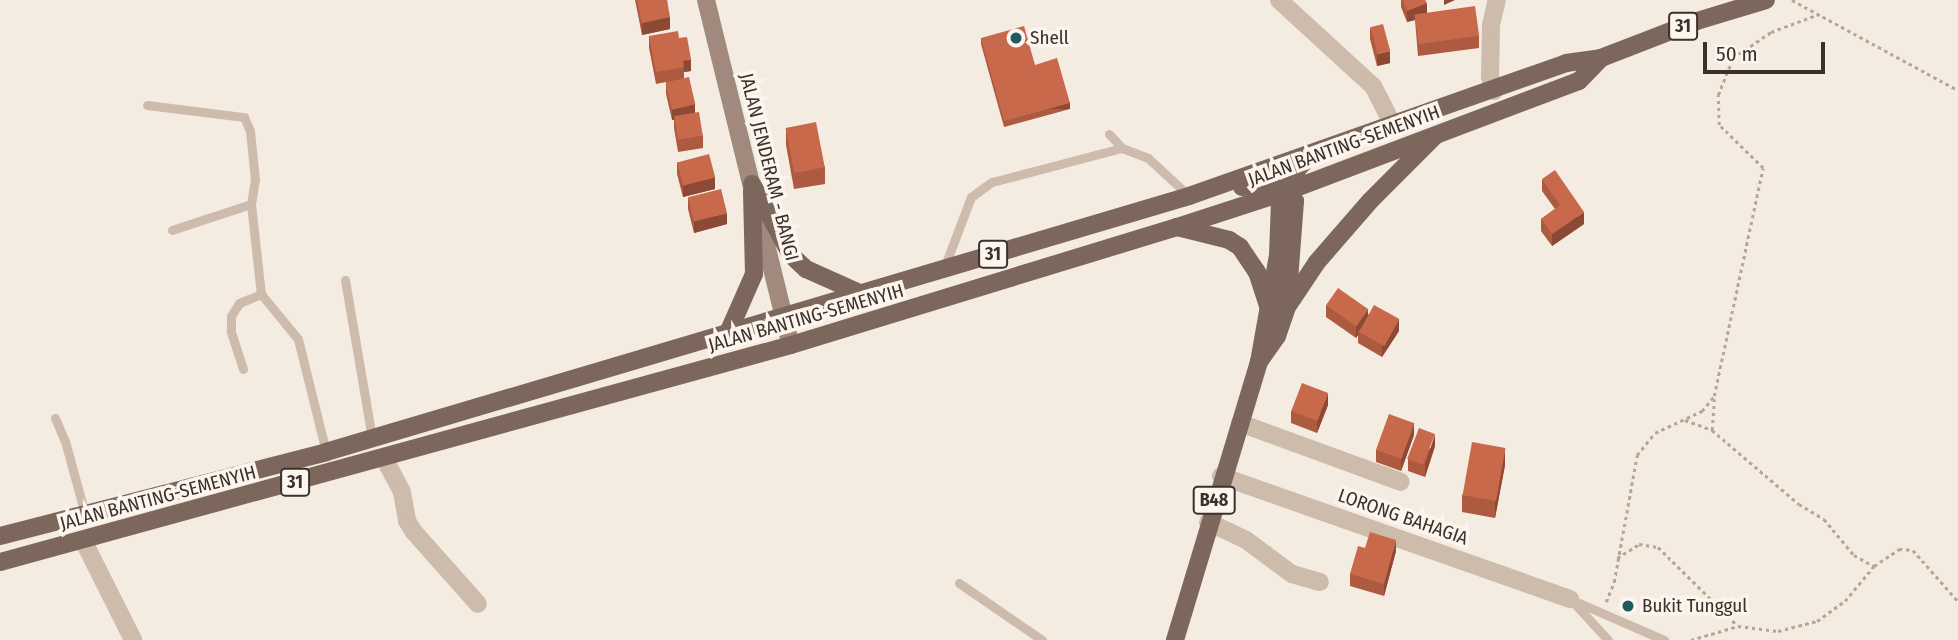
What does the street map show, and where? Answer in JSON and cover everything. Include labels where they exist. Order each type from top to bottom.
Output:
[{"type":"main road","name":"JALAN JENDERAM - BANGI","points":[[706,0],[791,345]]},
{"type":"main road","name":"JALAN BANTING-SEMENYIH","points":[[0,537],[326,452],[1196,194],[1494,91],[1566,63],[1601,58],[1697,21],[1766,0]]},
{"type":"main road","name":"JALAN BANTING-SEMENYIH","points":[[0,562],[791,345],[1177,227],[1285,192],[1579,81],[1601,58]]},
{"type":"main road","points":[[1177,227],[1229,240],[1240,247],[1278,307],[1352,221],[1435,135]]},
{"type":"main road","points":[[1196,194],[1261,182],[1285,192],[1298,167],[1316,151]]},
{"type":"main road","points":[[752,184],[791,256],[806,269],[862,294]]},
{"type":"main road","points":[[728,333],[754,274],[752,184]]},
{"type":"main road","name":"B48","points":[[1175,640],[1221,476],[1278,307],[1280,200],[1285,192]]},
{"type":"street","points":[[1494,91],[1491,38],[1497,0]]},
{"type":"street","points":[[1288,3],[1373,86],[1393,125]]},
{"type":"street","points":[[1240,424],[1401,482]]},
{"type":"street","points":[[384,458],[402,492],[407,521],[414,532],[478,604]]},
{"type":"street","name":"LORONG BAHAGIA","points":[[1221,476],[1570,599]]},
{"type":"street","points":[[1208,522],[1246,540],[1292,574],[1321,582]]},
{"type":"street","points":[[83,540],[133,640]]},
{"type":"lane","points":[[147,105],[244,117],[250,131],[255,179],[251,204],[261,294],[298,340],[326,452]]},
{"type":"lane","points":[[1109,134],[1122,148],[1148,158],[1196,194]]},
{"type":"lane","points":[[944,269],[971,197],[992,182],[1122,148]]},
{"type":"lane","points":[[172,230],[251,204]]},
{"type":"lane","points":[[345,280],[372,438]]},
{"type":"lane","points":[[243,369],[230,331],[231,316],[239,303],[261,294]]},
{"type":"lane","points":[[55,418],[85,514]]},
{"type":"lane","points":[[959,583],[1042,640]]},
{"type":"lane","points":[[1570,599],[1664,640]]},
{"type":"lane","points":[[1570,599],[1608,640]]},
{"type":"path","points":[[1792,0],[1958,90]]},
{"type":"path","points":[[1712,430],[1714,396],[1763,168],[1719,125],[1718,95],[1733,58],[1771,32],[1819,14]]},
{"type":"path","points":[[1602,612],[1614,582],[1637,455],[1655,433],[1702,411],[1714,396]]},
{"type":"path","points":[[1682,420],[1712,430],[1799,504],[1824,519],[1854,555],[1874,566]]},
{"type":"path","points":[[1617,558],[1639,544],[1658,547],[1738,626]]},
{"type":"path","points":[[1691,640],[1738,626],[1778,631],[1818,621],[1845,601],[1874,566],[1899,549],[1913,551],[1958,601]]},
{"type":"building","points":[[637,0],[667,0],[670,17],[642,23]]},
{"type":"building","points":[[1403,0],[1425,0],[1427,3],[1407,11]]},
{"type":"building","points":[[1475,6],[1479,36],[1419,44],[1415,14]]},
{"type":"building","points":[[1383,24],[1390,51],[1378,54],[1370,27]]},
{"type":"building","points":[[1024,26],[1035,65],[1057,58],[1070,103],[1004,121],[981,38]]},
{"type":"building","points":[[678,31],[679,38],[687,37],[691,59],[683,61],[684,67],[656,72],[649,36]]},
{"type":"building","points":[[689,77],[695,104],[672,110],[666,82]]},
{"type":"building","points":[[699,112],[703,136],[678,140],[674,116]]},
{"type":"building","points":[[816,122],[825,167],[794,173],[786,128]]},
{"type":"building","points":[[709,154],[715,177],[683,186],[677,163]]},
{"type":"building","points":[[1555,170],[1584,212],[1552,234],[1541,219],[1560,205],[1542,179]]},
{"type":"building","points":[[721,189],[727,213],[694,221],[688,197]]},
{"type":"building","points":[[1338,288],[1368,309],[1356,326],[1326,305]]},
{"type":"building","points":[[1374,305],[1399,319],[1384,346],[1359,332]]},
{"type":"building","points":[[1302,383],[1328,393],[1317,421],[1291,411]]},
{"type":"building","points":[[1389,414],[1414,423],[1401,459],[1376,450]]},
{"type":"building","points":[[1419,428],[1435,434],[1423,465],[1407,459]]},
{"type":"building","points":[[1472,442],[1505,448],[1496,501],[1463,495]]},
{"type":"building","points":[[1370,532],[1396,540],[1384,584],[1350,574],[1358,546],[1365,548]]},
{"type":"place","name":"Shell","points":[[1016,38]]},
{"type":"place","name":"Bukit Tunggul","points":[[1628,606]]}]
